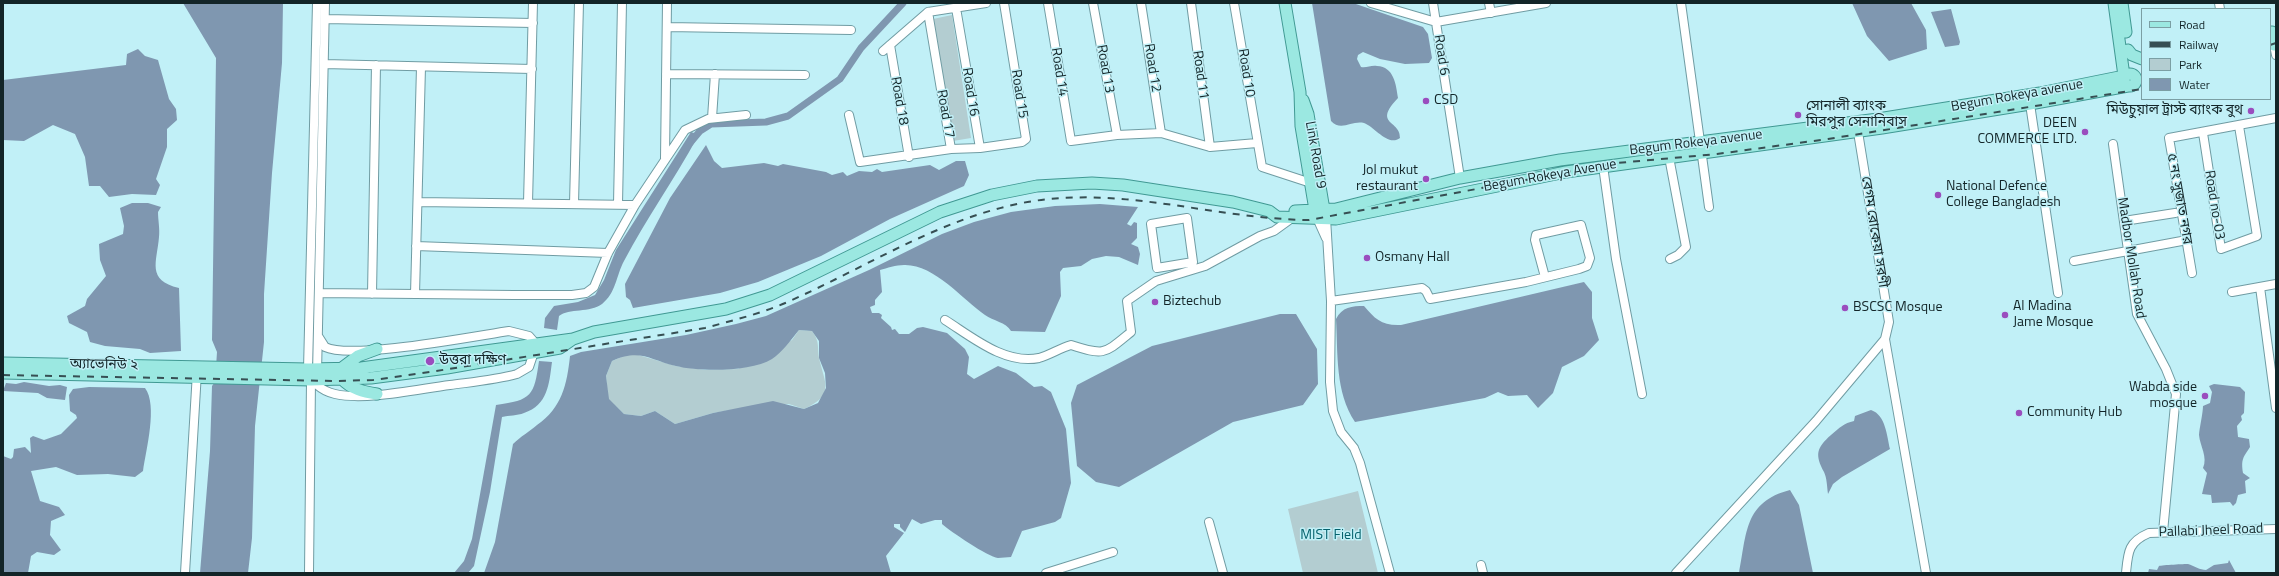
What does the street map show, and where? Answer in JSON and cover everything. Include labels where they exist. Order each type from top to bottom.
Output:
[{"type":"main road","name":"Link Road 9","points":[[1285,3],[1300,92],[1301,126],[1311,183],[1320,214]]},
{"type":"main road","points":[[2114,3],[2128,50],[2134,79]]},
{"type":"main road","points":[[2122,3],[2120,20],[2134,79]]},
{"type":"main road","points":[[2273,32],[2274,48]]},
{"type":"main road","points":[[2128,50],[2132,55],[2141,58]]},
{"type":"main road","points":[[1858,132],[2030,104],[2134,79]]},
{"type":"main road","name":"Begum Rokeya avenue","points":[[1269,211],[1320,214],[1460,178],[1560,160],[1702,148],[1901,115],[2134,79]]},
{"type":"main road","name":"Link Road 9","points":[[1300,92],[1308,114],[1320,214]]},
{"type":"main road","name":"Begum Rokeya Avenue","points":[[1269,211],[1277,217],[1292,218],[1320,214],[1346,217],[1529,178],[1669,157],[1702,148],[1858,132]]},
{"type":"main road","points":[[201,372],[264,373],[312,368],[342,373],[389,376],[535,348],[560,348],[574,339],[600,331],[726,309],[770,295],[940,212],[1005,192],[1054,184],[1108,184],[1233,202],[1269,211]]},
{"type":"main road","points":[[264,373],[314,380],[342,373],[358,356],[377,349]]},
{"type":"main road","name":"অ্যাভেনিউ ২","points":[[3,363],[201,372]]},
{"type":"main road","name":"অ্যাভেনিউ ২","points":[[3,373],[201,372]]},
{"type":"main road","points":[[342,373],[354,388],[377,394]]},
{"type":"street","points":[[309,573],[314,380],[312,368],[317,3]]},
{"type":"street","points":[[312,368],[318,335],[325,3]]},
{"type":"street","points":[[528,203],[533,3]]},
{"type":"street","points":[[574,204],[579,3]]},
{"type":"street","points":[[618,204],[622,3]]},
{"type":"street","points":[[665,159],[667,3]]},
{"type":"street","points":[[883,51],[928,12],[986,3]]},
{"type":"street","name":"Road 15","points":[[980,148],[1022,142],[1026,139],[1004,3]]},
{"type":"street","name":"Road 14","points":[[1048,3],[1071,141],[1117,135]]},
{"type":"street","name":"Road 13","points":[[1093,3],[1117,135]]},
{"type":"street","name":"Road 12","points":[[1141,3],[1161,133]]},
{"type":"street","name":"Road 11","points":[[1191,3],[1210,147]]},
{"type":"street","name":"Road 10","points":[[1234,3],[1262,167],[1311,183]]},
{"type":"street","points":[[1371,3],[1387,5],[1436,22],[1533,4],[1546,3]]},
{"type":"street","name":"Road 6","points":[[1434,3],[1460,178]]},
{"type":"street","points":[[1490,3],[1491,12]]},
{"type":"street","points":[[1681,3],[1710,207]]},
{"type":"street","name":"Road 16","points":[[956,8],[980,148]]},
{"type":"street","name":"Road 17","points":[[849,115],[860,162],[909,157],[951,149],[928,12]]},
{"type":"street","points":[[324,19],[533,23]]},
{"type":"street","points":[[667,27],[851,30]]},
{"type":"street","name":"Road 18","points":[[890,45],[909,157]]},
{"type":"street","points":[[324,64],[532,69]]},
{"type":"street","points":[[372,294],[376,65]]},
{"type":"street","points":[[415,294],[421,67]]},
{"type":"street","points":[[666,74],[805,75]]},
{"type":"street","points":[[712,118],[714,74]]},
{"type":"street","points":[[2030,104],[2058,293]]},
{"type":"street","points":[[319,293],[581,294],[589,292],[594,287],[608,253],[635,205],[685,130],[698,122],[712,118],[746,116]]},
{"type":"street","name":"৫ নং সুজাত নগর","points":[[2192,273],[2169,138],[2276,118]]},
{"type":"street","name":"Road no-03","points":[[2203,132],[2221,249],[2257,236],[2239,126]]},
{"type":"street","name":"বেগম রোকেয়া সরণী","points":[[1676,573],[1816,421],[1885,339],[1889,322],[1858,132]]},
{"type":"street","points":[[1117,135],[1161,133],[1210,147],[1257,143]]},
{"type":"street","name":"Madbor Mollah Road","points":[[2113,144],[2137,314],[2166,369],[2176,394],[2162,532]]},
{"type":"street","points":[[951,149],[980,148]]},
{"type":"street","points":[[1669,157],[1686,247],[1678,255],[1670,259]]},
{"type":"street","points":[[1603,166],[1616,259],[1642,394]]},
{"type":"street","points":[[418,202],[635,205]]},
{"type":"street","points":[[2124,221],[2175,213]]},
{"type":"street","points":[[1320,214],[1328,226],[1326,238],[1331,301],[1330,382],[1332,411],[1341,432],[1354,448],[1360,463],[1390,573]]},
{"type":"street","points":[[1187,218],[1193,262],[1176,265],[1158,268],[1151,224],[1187,218]]},
{"type":"street","points":[[945,320],[987,346],[1020,358],[1041,357],[1071,345],[1087,352],[1107,352],[1131,332],[1127,301],[1156,281],[1205,266],[1260,236],[1274,231],[1292,218]]},
{"type":"street","points":[[1331,301],[1422,288],[1426,291],[1430,299],[1545,277],[1587,266],[1590,258],[1581,225],[1536,235],[1535,240],[1545,277]]},
{"type":"street","points":[[2074,261],[2187,240]]},
{"type":"street","points":[[416,246],[608,253]]},
{"type":"street","points":[[1176,265],[1178,274]]},
{"type":"street","points":[[2232,292],[2276,284]]},
{"type":"street","points":[[2260,287],[2276,408]]},
{"type":"street","points":[[314,380],[322,388],[335,394],[377,394],[510,376],[529,367],[535,348],[529,336],[509,331],[377,349],[336,350],[323,344],[318,335]]},
{"type":"street","points":[[1885,339],[1926,573]]},
{"type":"street","points":[[185,573],[201,372]]},
{"type":"street","points":[[1209,522],[1222,573]]},
{"type":"street","name":"Pallabi Jheel Road","points":[[2126,573],[2127,555],[2134,541],[2149,533],[2276,529]]},
{"type":"street","points":[[1046,573],[1113,552]]},
{"type":"green space","points":[[952,15],[971,138],[953,141],[933,19]]},
{"type":"green space","points":[[799,330],[812,331],[815,335],[825,382],[824,394],[814,404],[804,409],[789,404],[742,408],[713,413],[675,424],[655,411],[641,416],[624,414],[608,399],[606,376],[612,361],[626,355],[635,354],[676,366],[705,370],[738,369],[792,340]]},
{"type":"green space","name":"MIST Field","points":[[1358,491],[1378,573],[1303,573],[1288,509]]},
{"type":"water","points":[[183,3],[283,3],[282,63],[272,173],[264,294],[264,342],[255,426],[252,538],[248,573],[200,573],[210,451],[212,386],[215,382],[217,352],[212,340],[216,58]]},
{"type":"water","points":[[1312,3],[1353,3],[1423,27],[1428,34],[1432,58],[1429,63],[1405,64],[1380,59],[1363,52],[1358,55],[1357,59],[1361,67],[1383,67],[1391,73],[1395,82],[1398,98],[1387,113],[1387,118],[1399,132],[1400,138],[1391,140],[1386,138],[1364,123],[1339,126],[1331,121]]},
{"type":"water","points":[[1852,3],[1911,3],[1926,30],[1927,49],[1889,61],[1867,36]]},
{"type":"water","points":[[1951,9],[1960,42],[1959,45],[1945,47],[1931,12]]},
{"type":"water","points":[[138,49],[145,56],[158,60],[169,99],[176,109],[177,120],[167,129],[167,147],[156,179],[160,185],[156,195],[132,194],[109,197],[100,186],[89,186],[85,157],[75,134],[53,125],[24,141],[3,140],[3,80],[126,65],[127,54]]},
{"type":"water","points":[[691,132],[694,133],[697,138],[633,245],[621,267],[613,290],[607,300],[592,309],[568,312],[559,316],[557,330],[544,328],[545,318],[554,306],[578,302],[595,295],[604,280],[616,250]]},
{"type":"water","points":[[706,145],[714,161],[722,168],[764,163],[778,166],[783,164],[826,172],[832,175],[843,172],[847,176],[859,171],[872,172],[877,169],[882,172],[930,165],[939,170],[956,161],[965,161],[969,175],[964,186],[890,219],[821,256],[758,282],[720,293],[633,308],[630,300],[626,297],[625,284],[670,198]]},
{"type":"water","points":[[132,203],[148,203],[161,207],[158,212],[159,234],[156,269],[162,280],[169,285],[179,288],[181,351],[150,353],[140,349],[105,346],[90,342],[87,332],[69,323],[67,316],[85,306],[87,299],[106,276],[100,260],[99,244],[123,234],[124,226],[120,208]]},
{"type":"water","points":[[1100,204],[1138,207],[1127,224],[1131,226],[1134,222],[1137,223],[1137,238],[1131,244],[1138,247],[1140,254],[1138,265],[1119,257],[1106,256],[1092,259],[1081,266],[1063,268],[1060,272],[1061,296],[1045,332],[1011,331],[1003,324],[985,315],[937,276],[915,266],[901,265],[880,270],[882,292],[875,300],[875,305],[870,307],[872,313],[879,313],[882,315],[881,318],[891,327],[892,330],[895,329],[899,334],[909,334],[917,328],[923,327],[947,333],[965,349],[969,357],[967,374],[974,379],[998,366],[1016,373],[1034,387],[1042,386],[1051,392],[1066,429],[1071,483],[1061,518],[1055,522],[1022,531],[1011,557],[993,557],[946,527],[942,524],[942,520],[935,520],[921,524],[912,519],[905,532],[900,527],[900,524],[894,524],[894,527],[904,533],[886,556],[891,573],[484,573],[495,542],[513,444],[545,418],[558,403],[565,386],[570,356],[581,352],[686,335],[766,316],[869,270],[942,234],[974,222],[1011,212],[1055,206]],"holes":[[[799,330],[812,331],[819,341],[819,358],[825,373],[826,388],[818,403],[804,409],[773,401],[713,413],[675,424],[655,411],[641,416],[624,414],[609,399],[606,376],[612,361],[622,357],[630,355],[645,356],[667,364],[686,368],[711,370],[739,369],[763,363],[772,359],[783,349]]]},
{"type":"water","points":[[1584,282],[1592,292],[1592,318],[1599,340],[1584,356],[1562,367],[1553,393],[1538,408],[1527,395],[1508,396],[1498,392],[1485,398],[1355,422],[1344,398],[1339,372],[1336,319],[1344,310],[1355,306],[1364,306],[1380,321],[1394,325],[1401,325]]},
{"type":"water","points":[[1280,314],[1296,314],[1317,349],[1318,384],[1303,405],[1233,422],[1119,487],[1096,482],[1077,466],[1071,403],[1077,385],[1152,346]]},
{"type":"water","points":[[539,361],[552,362],[546,393],[538,405],[532,409],[521,414],[502,417],[490,492],[474,566],[468,573],[454,573],[464,561],[472,539],[496,405],[517,401],[529,394],[533,389]]},
{"type":"water","points":[[24,382],[67,387],[65,400],[47,398],[38,393],[3,391],[6,383],[16,384]]},
{"type":"water","points":[[2214,384],[2240,387],[2245,392],[2244,413],[2241,416],[2242,420],[2237,426],[2238,437],[2249,439],[2250,447],[2244,456],[2242,465],[2243,473],[2250,478],[2245,481],[2246,493],[2238,495],[2236,503],[2233,506],[2230,502],[2212,503],[2211,495],[2202,494],[2207,473],[2203,468],[2205,460],[2199,433],[2203,406],[2210,403],[2212,392],[2209,386]]},
{"type":"water","points":[[89,387],[145,388],[151,405],[151,416],[143,471],[135,477],[108,474],[77,475],[56,467],[31,471],[40,501],[59,507],[65,515],[51,521],[50,535],[61,550],[54,555],[37,552],[31,556],[28,573],[3,573],[3,456],[11,459],[13,457],[14,449],[25,447],[31,453],[30,438],[33,436],[44,440],[61,434],[77,418],[76,415],[70,411],[69,395],[73,389]]},
{"type":"water","points":[[1871,410],[1883,421],[1890,449],[1842,477],[1833,484],[1828,494],[1826,477],[1818,456],[1818,452],[1822,444],[1839,428],[1854,421],[1855,416]]},
{"type":"water","points":[[1790,490],[1799,505],[1813,573],[1739,573],[1750,521],[1756,511],[1764,502],[1775,495]]},
{"type":"water","points":[[2229,560],[2236,573],[2148,573],[2149,569],[2157,570],[2159,566],[2178,564],[2188,564],[2199,569],[2206,570],[2214,565],[2228,563]]},
{"type":"waterway","points":[[690,143],[700,131],[711,124],[766,122],[788,116],[840,79],[861,48],[903,3]]},
{"type":"railway","points":[[2271,45],[2276,43]]},
{"type":"railway","points":[[3,375],[336,381],[373,380],[705,328],[781,305],[933,232],[992,210],[1022,203],[1058,198],[1130,200],[1237,214],[1309,220],[1617,163],[1717,154],[1828,139],[2141,89]]},
{"type":"place","name":"CSD","points":[[1426,101]]},
{"type":"place","name":"মিউচুয়াল ট্রাস্ট ব্যাংক বুথ","points":[[2251,111]]},
{"type":"place","name":"সোনালী ব্যাংক মিরপুর সেনানিবাস","points":[[1798,115]]},
{"type":"place","name":"DEEN COMMERCE LTD.","points":[[2085,132]]},
{"type":"place","name":"Jol mukut restaurant","points":[[1426,179]]},
{"type":"place","name":"National Defence College Bangladesh","points":[[1938,195]]},
{"type":"place","name":"Osmany Hall","points":[[1367,258]]},
{"type":"place","name":"Biztechub","points":[[1155,302]]},
{"type":"place","name":"BSCSC Mosque","points":[[1845,308]]},
{"type":"place","name":"Al Madina Jame Mosque","points":[[2005,315]]},
{"type":"place","name":"উত্তরা দক্ষিণ","points":[[430,361]]},
{"type":"place","name":"Wabda side mosque","points":[[2205,396]]},
{"type":"place","name":"Community Hub","points":[[2019,413]]}]
